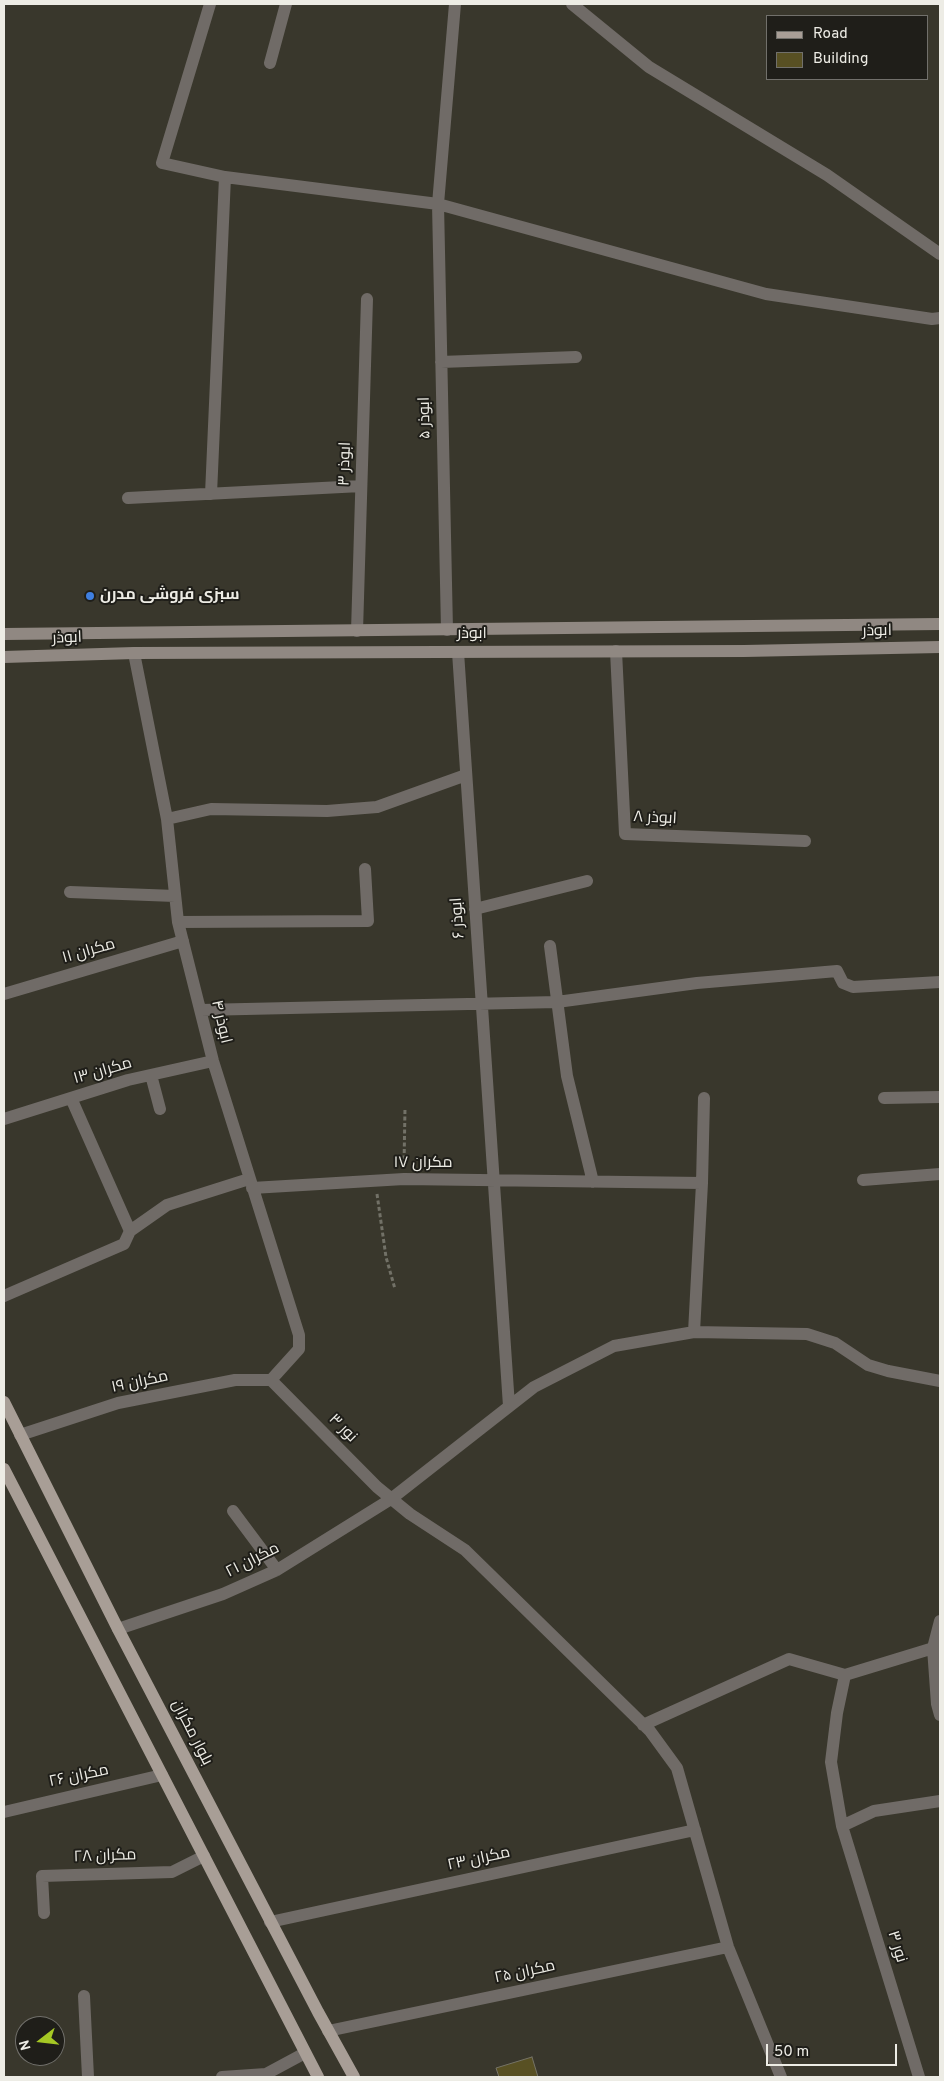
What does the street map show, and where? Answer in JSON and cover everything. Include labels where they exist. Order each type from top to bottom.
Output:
[{"type":"main road","name":"ابوذر","points":[[4,634],[940,624]]},
{"type":"main road","name":"ابوذر","points":[[4,657],[134,653],[616,651],[940,647]]},
{"type":"main road","name":"بلوار مکران","points":[[4,1402],[118,1629],[270,1922],[354,2077]]},
{"type":"main road","points":[[4,1469],[318,2077]]},
{"type":"street","points":[[210,4],[162,163],[224,178],[438,204],[766,294],[940,318]]},
{"type":"street","points":[[270,63],[286,4]]},
{"type":"street","name":"ابوذر ۵","points":[[447,630],[438,204],[455,4]]},
{"type":"street","points":[[572,4],[649,67],[827,175],[940,254]]},
{"type":"street","points":[[211,494],[224,178]]},
{"type":"street","name":"ابوذر ۳","points":[[356,631],[367,299]]},
{"type":"street","points":[[441,362],[576,357]]},
{"type":"street","points":[[128,498],[361,486]]},
{"type":"street","name":"ابوذر ۸","points":[[616,651],[625,834],[805,841]]},
{"type":"street","name":"ابوذر ۶","points":[[458,652],[510,1406]]},
{"type":"street","name":"ابوذر ۴","points":[[134,653],[166,818],[178,922],[213,1061],[250,1183],[300,1335],[300,1349],[271,1380]]},
{"type":"street","points":[[166,818],[211,809],[327,811],[377,807],[466,775]]},
{"type":"street","points":[[178,922],[368,921],[365,869]]},
{"type":"street","points":[[475,908],[587,881]]},
{"type":"street","points":[[70,892],[175,896]]},
{"type":"street","name":"مکران ۱۱","points":[[4,994],[183,941]]},
{"type":"street","points":[[550,946],[567,1076],[593,1182]]},
{"type":"street","points":[[201,1010],[557,1002],[697,983],[837,971],[843,983],[853,987],[940,982]]},
{"type":"street","name":"مکران ۱۳","points":[[4,1119],[128,1080],[213,1061]]},
{"type":"street","points":[[151,1075],[160,1110]]},
{"type":"street","points":[[884,1098],[940,1097]]},
{"type":"street","points":[[71,1098],[130,1230]]},
{"type":"street","points":[[694,1332],[702,1183],[704,1098]]},
{"type":"street","points":[[863,1180],[940,1174]]},
{"type":"street","name":"مکران ۱۷","points":[[4,1296],[124,1244],[130,1230],[167,1205],[250,1183],[404,1179],[494,1182],[702,1183]]},
{"type":"street","name":"مکران ۲۱","points":[[118,1629],[223,1594],[277,1570],[391,1499],[534,1387],[614,1346],[694,1332],[807,1334],[835,1344],[868,1364],[888,1371],[940,1381]]},
{"type":"street","name":"مکران ۱۹","points":[[20,1434],[118,1403],[235,1380],[271,1380]]},
{"type":"street","name":"نور ۳","points":[[271,1380],[377,1487],[410,1514],[465,1550],[643,1725],[677,1768],[728,1947],[781,2077]]},
{"type":"street","points":[[233,1512],[277,1570]]},
{"type":"street","points":[[940,1621],[937,1647],[937,1704],[940,1715]]},
{"type":"street","points":[[643,1725],[789,1659],[845,1675],[937,1647]]},
{"type":"street","name":"نور ۳","points":[[845,1675],[837,1713],[831,1762],[842,1826],[919,2077]]},
{"type":"street","name":"مکران ۲۶","points":[[4,1812],[162,1776]]},
{"type":"street","points":[[842,1826],[874,1811],[940,1801]]},
{"type":"street","name":"مکران ۲۳","points":[[270,1922],[695,1830]]},
{"type":"street","name":"مکران ۲۸","points":[[44,1913],[42,1876],[172,1872],[204,1856]]},
{"type":"street","name":"مکران ۲۵","points":[[328,2031],[728,1947]]},
{"type":"street","points":[[84,1996],[88,2077]]},
{"type":"street","points":[[222,2077],[266,2074],[305,2053]]},
{"type":"path","points":[[404,1179],[405,1108]]},
{"type":"path","points":[[375,1181],[386,1257],[396,1289]]},
{"type":"building","points":[[532,2057],[538,2077],[499,2077],[496,2068]]},
{"type":"place","name":"سبزی فروشی مدرن","points":[[90,596]]}]
